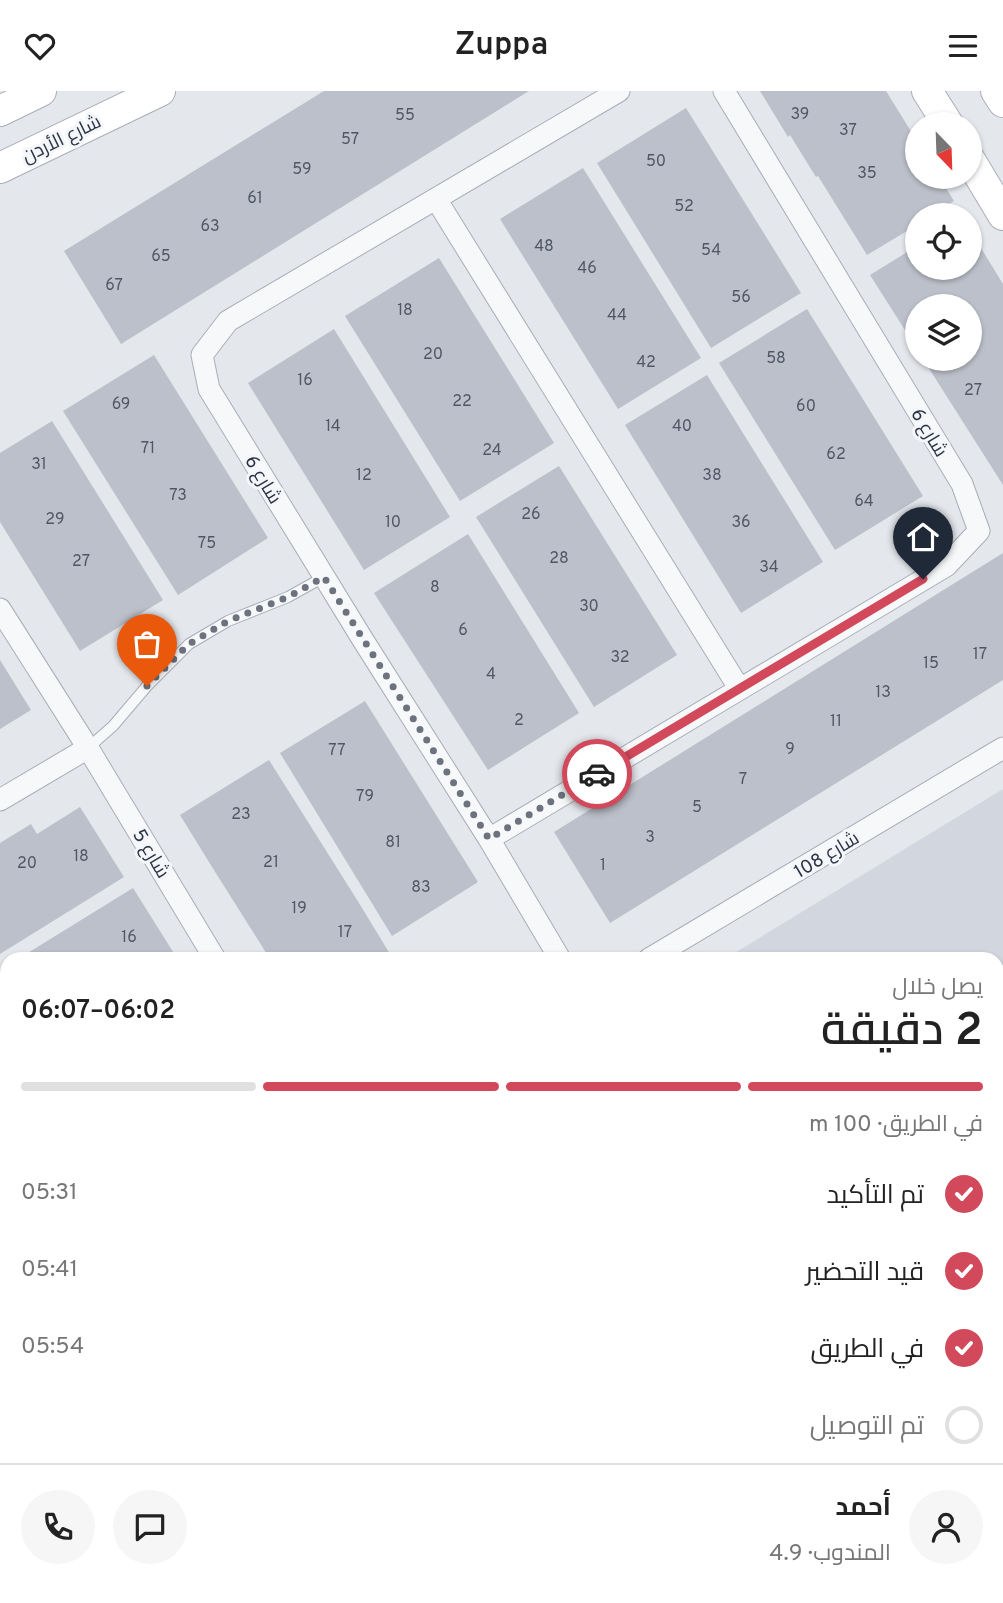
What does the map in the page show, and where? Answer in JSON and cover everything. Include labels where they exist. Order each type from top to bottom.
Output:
[{"type":"main road","points":[[0,111],[41,91]]},
{"type":"main road","name":"شارع الأردن","points":[[0,168],[160,91]]},
{"type":"main road","points":[[927,91],[940,112]]},
{"type":"main road","points":[[996,91],[1003,102]]},
{"type":"main road","points":[[982,180],[1003,215]]},
{"type":"street","name":"شارع 6","points":[[556,952],[489,839],[209,389],[202,355],[228,321],[619,91]]},
{"type":"street","name":"شارع 6","points":[[489,839],[946,566],[979,531],[962,484],[724,91]]},
{"type":"street","points":[[436,199],[739,688]]},
{"type":"street","name":"شارع 5","points":[[0,609],[88,748],[211,952]]},
{"type":"street","points":[[0,800],[88,748]]},
{"type":"street","name":"شارع 108","points":[[661,952],[1003,748]]},
{"type":"lane","points":[[88,748],[113,726],[147,686],[189,644],[228,621],[288,597],[324,577]]},
{"type":"shaded area","points":[[1003,789],[1003,952],[736,952]]},
{"type":"building","points":[[324,91],[529,91],[121,344],[64,251]]},
{"type":"building","points":[[760,91],[886,91],[905,122],[905,189],[946,189],[954,201],[905,203],[905,232],[867,255],[818,176],[816,177],[790,135],[788,137]]},
{"type":"building","points":[[686,108],[801,293],[711,348],[597,163]]},
{"type":"building","points":[[583,168],[701,358],[618,409],[500,219]]},
{"type":"building","points":[[982,250],[1003,284],[1003,485],[931,371],[982,371],[982,294],[905,294],[905,330],[870,275],[905,253],[905,280],[982,280]]},
{"type":"building","points":[[439,258],[554,443],[460,501],[345,316]]},
{"type":"building","points":[[807,309],[923,496],[835,550],[719,363]]},
{"type":"building","points":[[334,329],[450,517],[364,570],[248,383]]},
{"type":"building","points":[[154,355],[268,538],[178,595],[63,411]]},
{"type":"building","points":[[707,375],[823,562],[741,613],[625,425]]},
{"type":"building","points":[[52,421],[163,600],[80,651],[0,522],[0,453]]},
{"type":"building","points":[[559,466],[677,655],[594,707],[476,517]]},
{"type":"building","points":[[468,534],[579,713],[488,770],[374,593]]},
{"type":"building","points":[[1003,553],[1003,680],[610,923],[554,832]]},
{"type":"building","points":[[0,660],[31,710],[0,729]]},
{"type":"building","points":[[365,701],[478,882],[392,936],[280,753]]},
{"type":"building","points":[[269,760],[389,952],[266,952],[180,815]]},
{"type":"building","points":[[80,807],[124,877],[0,952],[0,843],[31,824],[37,834]]},
{"type":"building","points":[[133,888],[173,952],[29,952]]},
{"type":"way so far","points":[[147,686],[189,644],[228,621],[288,597],[324,577],[489,839],[597,774]]},
{"type":"route","points":[[597,774],[923,579]]}]
